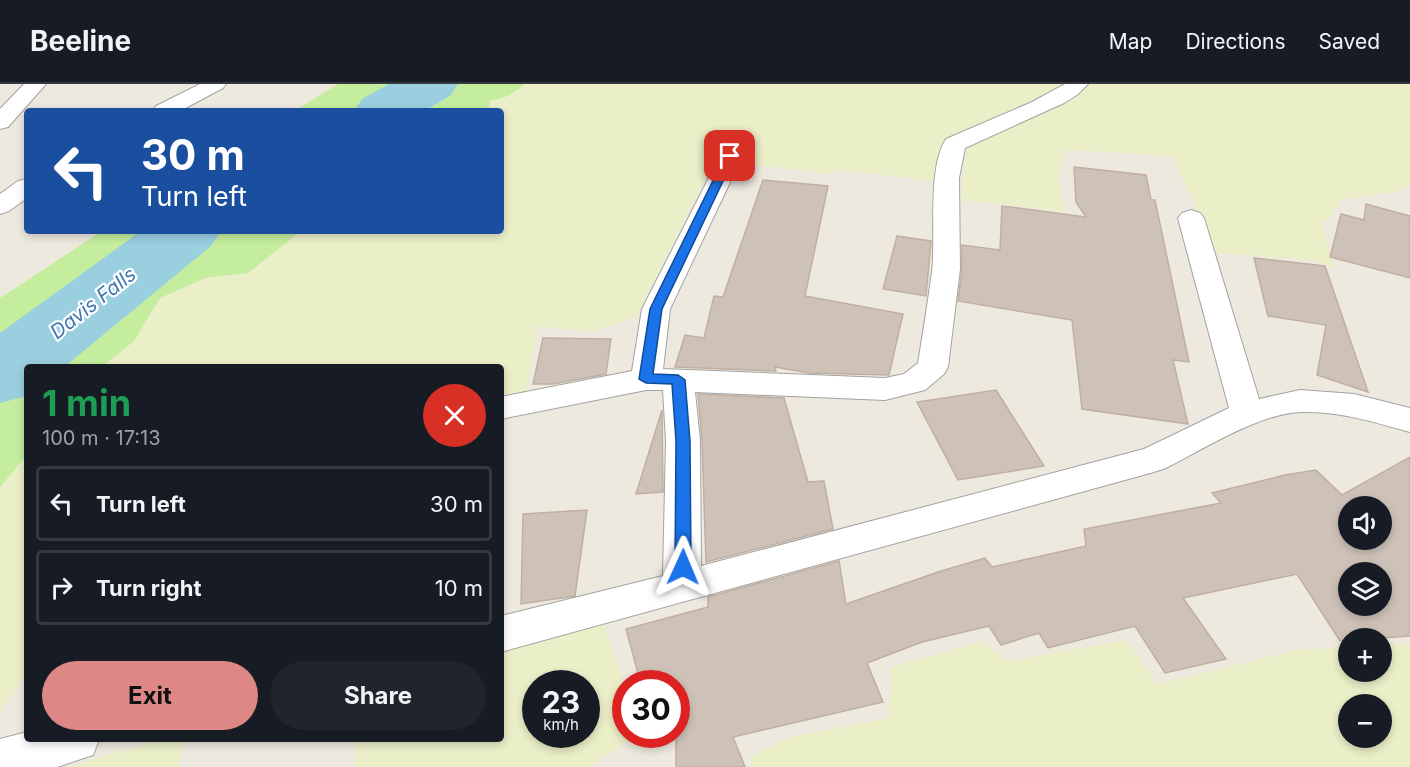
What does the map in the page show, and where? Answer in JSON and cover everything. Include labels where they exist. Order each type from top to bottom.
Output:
[{"type":"street","points":[[0,122],[36,84]]},
{"type":"street","points":[[170,108],[216,84]]},
{"type":"street","points":[[504,407],[662,379],[885,389],[914,382],[933,367],[946,269],[947,178],[954,144],[976,132],[1049,102],[1078,84]]},
{"type":"street","points":[[682,586],[683,441],[662,379],[656,309],[730,156]]},
{"type":"street","points":[[0,206],[24,188]]},
{"type":"street","points":[[1191,218],[1247,412]]},
{"type":"street","points":[[504,633],[1154,459],[1247,412],[1300,401],[1354,405],[1410,420]]},
{"type":"street","points":[[0,760],[69,742]]},
{"type":"green space","points":[[338,84],[413,84],[401,93],[367,108],[299,108]]},
{"type":"green space","points":[[453,84],[524,84],[508,96],[490,101],[489,108],[418,108],[438,103]]},
{"type":"green space","points":[[524,84],[1071,84],[948,137],[935,181],[840,170],[831,174],[742,163],[747,152],[720,148],[637,316],[592,332],[538,326],[526,392],[504,395],[504,364],[107,364],[134,341],[160,298],[205,278],[248,273],[297,234],[504,234],[504,108],[488,108],[489,101],[508,96]]},
{"type":"green space","points":[[1087,84],[1410,84],[1410,183],[1400,191],[1340,200],[1333,214],[1321,224],[1335,268],[1309,260],[1209,252],[1194,202],[1172,156],[1067,150],[1058,177],[1064,211],[961,200],[967,141],[1079,91]]},
{"type":"green space","points":[[97,234],[165,234],[151,241],[91,296],[46,322],[0,366],[0,298]]},
{"type":"green space","points":[[217,234],[297,234],[248,273],[205,278],[160,298],[134,341],[106,364],[42,364],[70,349],[159,258]]},
{"type":"green space","points":[[24,377],[24,459],[0,487],[0,397]]},
{"type":"green space","points":[[24,459],[24,677],[0,712],[0,487]]},
{"type":"green space","points":[[603,624],[619,670],[612,670],[612,748],[618,748],[587,767],[355,767],[356,742],[504,742],[504,651]]},
{"type":"green space","points":[[1126,640],[1157,684],[1297,650],[1338,648],[1338,682],[1392,682],[1392,644],[1410,643],[1410,767],[754,767],[749,757],[792,737],[889,718],[891,667],[981,642],[1009,661]]},
{"type":"green space","points":[[155,742],[184,742],[178,767],[67,767]]},
{"type":"building","points":[[1074,167],[1146,175],[1151,200],[1155,200],[1189,362],[1173,360],[1188,424],[1082,409],[1072,320],[958,301],[962,245],[1000,250],[1002,206],[1086,217],[1076,202]]},
{"type":"building","points":[[763,180],[828,186],[805,296],[903,314],[889,375],[809,373],[775,367],[776,371],[675,367],[685,335],[704,338],[714,296],[723,297]]},
{"type":"building","points":[[1366,204],[1410,216],[1410,278],[1330,257],[1341,214],[1364,220]]},
{"type":"building","points":[[897,236],[931,241],[926,296],[883,289]]},
{"type":"building","points":[[1254,258],[1325,266],[1368,392],[1317,375],[1326,325],[1268,316]]},
{"type":"building","points":[[543,338],[611,339],[606,374],[553,384],[533,384]]},
{"type":"building","points":[[996,390],[1044,466],[958,480],[917,402]]},
{"type":"building","points":[[698,394],[784,398],[808,482],[824,481],[833,529],[706,562]]},
{"type":"building","points":[[662,410],[663,492],[636,494]]},
{"type":"building","points":[[1410,457],[1410,636],[1392,637],[1392,628],[1338,628],[1338,638],[1297,574],[1183,598],[1226,659],[1165,673],[1135,626],[1048,648],[1039,633],[1001,645],[989,626],[922,642],[867,663],[883,702],[733,737],[745,767],[676,767],[676,748],[690,748],[690,670],[637,670],[626,629],[708,607],[708,597],[839,561],[846,604],[985,558],[992,567],[1086,546],[1084,529],[1221,503],[1212,493],[1285,475],[1316,470],[1342,495]]},
{"type":"building","points":[[587,510],[575,596],[521,604],[523,514]]},
{"type":"waterway","name":"Davis Falls","points":[[388,108],[430,84]]},
{"type":"waterway","name":"Davis Falls","points":[[0,375],[182,234]]},
{"type":"route","points":[[683,567],[683,441],[678,380],[646,379],[656,309],[730,156]]}]
